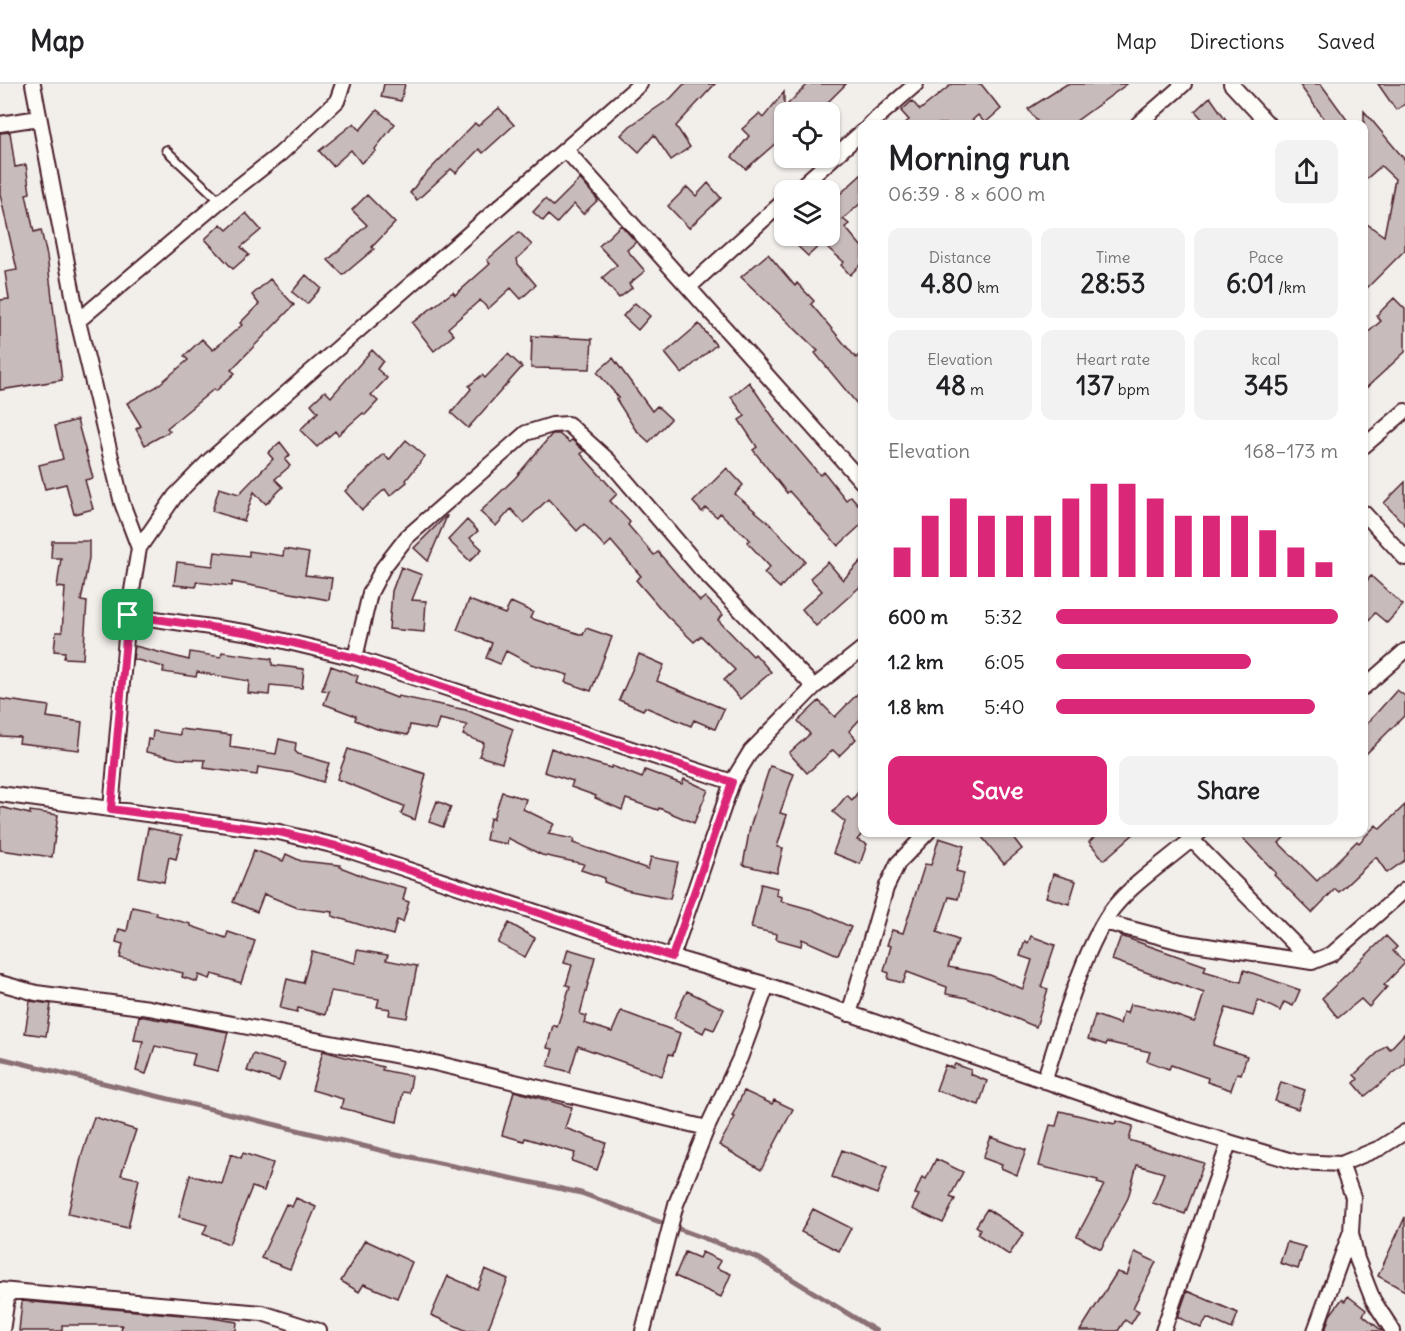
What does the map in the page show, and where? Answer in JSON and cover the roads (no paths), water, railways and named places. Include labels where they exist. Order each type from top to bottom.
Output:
[{"type":"street","points":[[33,84],[78,321],[122,503],[139,548]]},
{"type":"street","points":[[78,321],[220,201],[280,154],[337,101],[343,84]]},
{"type":"street","points":[[111,809],[128,615],[139,548],[175,496],[210,460],[639,84]]},
{"type":"street","points":[[875,120],[916,84]]},
{"type":"street","points":[[1143,120],[1184,84]]},
{"type":"street","points":[[1231,84],[1264,120]]},
{"type":"street","points":[[0,124],[39,118]]},
{"type":"street","points":[[808,180],[858,136]]},
{"type":"street","points":[[566,150],[858,478]]},
{"type":"street","points":[[688,287],[774,210]]},
{"type":"street","points":[[1368,443],[1405,411]]},
{"type":"street","points":[[356,658],[370,593],[382,568],[407,537],[526,433],[552,425],[568,424],[609,461],[702,570],[814,687]]},
{"type":"street","points":[[1368,517],[1405,558]]},
{"type":"street","points":[[128,615],[251,633],[356,658],[732,782]]},
{"type":"street","points":[[1368,683],[1405,651]]},
{"type":"street","points":[[672,957],[732,782],[751,751],[814,687],[858,652]]},
{"type":"street","points":[[0,794],[279,832],[336,846],[672,957],[767,985],[1229,1143],[1296,1162],[1341,1164],[1380,1148],[1405,1132]]},
{"type":"street","points":[[849,1014],[886,888],[898,862],[923,837]]},
{"type":"street","points":[[1044,1080],[1067,1012],[1104,922],[1129,892],[1195,837]]},
{"type":"street","points":[[1197,837],[1312,962]]},
{"type":"street","points":[[1104,922],[1180,942],[1312,962],[1332,954],[1405,890]]},
{"type":"street","points":[[0,983],[36,993],[149,1008],[435,1062],[707,1128]]},
{"type":"street","points":[[643,1331],[673,1214],[707,1128],[740,1058],[767,985]]},
{"type":"street","points":[[1163,1331],[1229,1143]]},
{"type":"street","points":[[1341,1164],[1353,1197],[1351,1233],[1357,1259],[1373,1300],[1393,1331]]},
{"type":"street","points":[[1315,1331],[1351,1233]]},
{"type":"street","points":[[2,1331],[4,1291],[262,1313],[319,1331]]},
{"type":"lane","points":[[166,150],[220,201]]},
{"type":"waterway","points":[[0,1058],[392,1153],[581,1193],[758,1258],[876,1331]]}]
